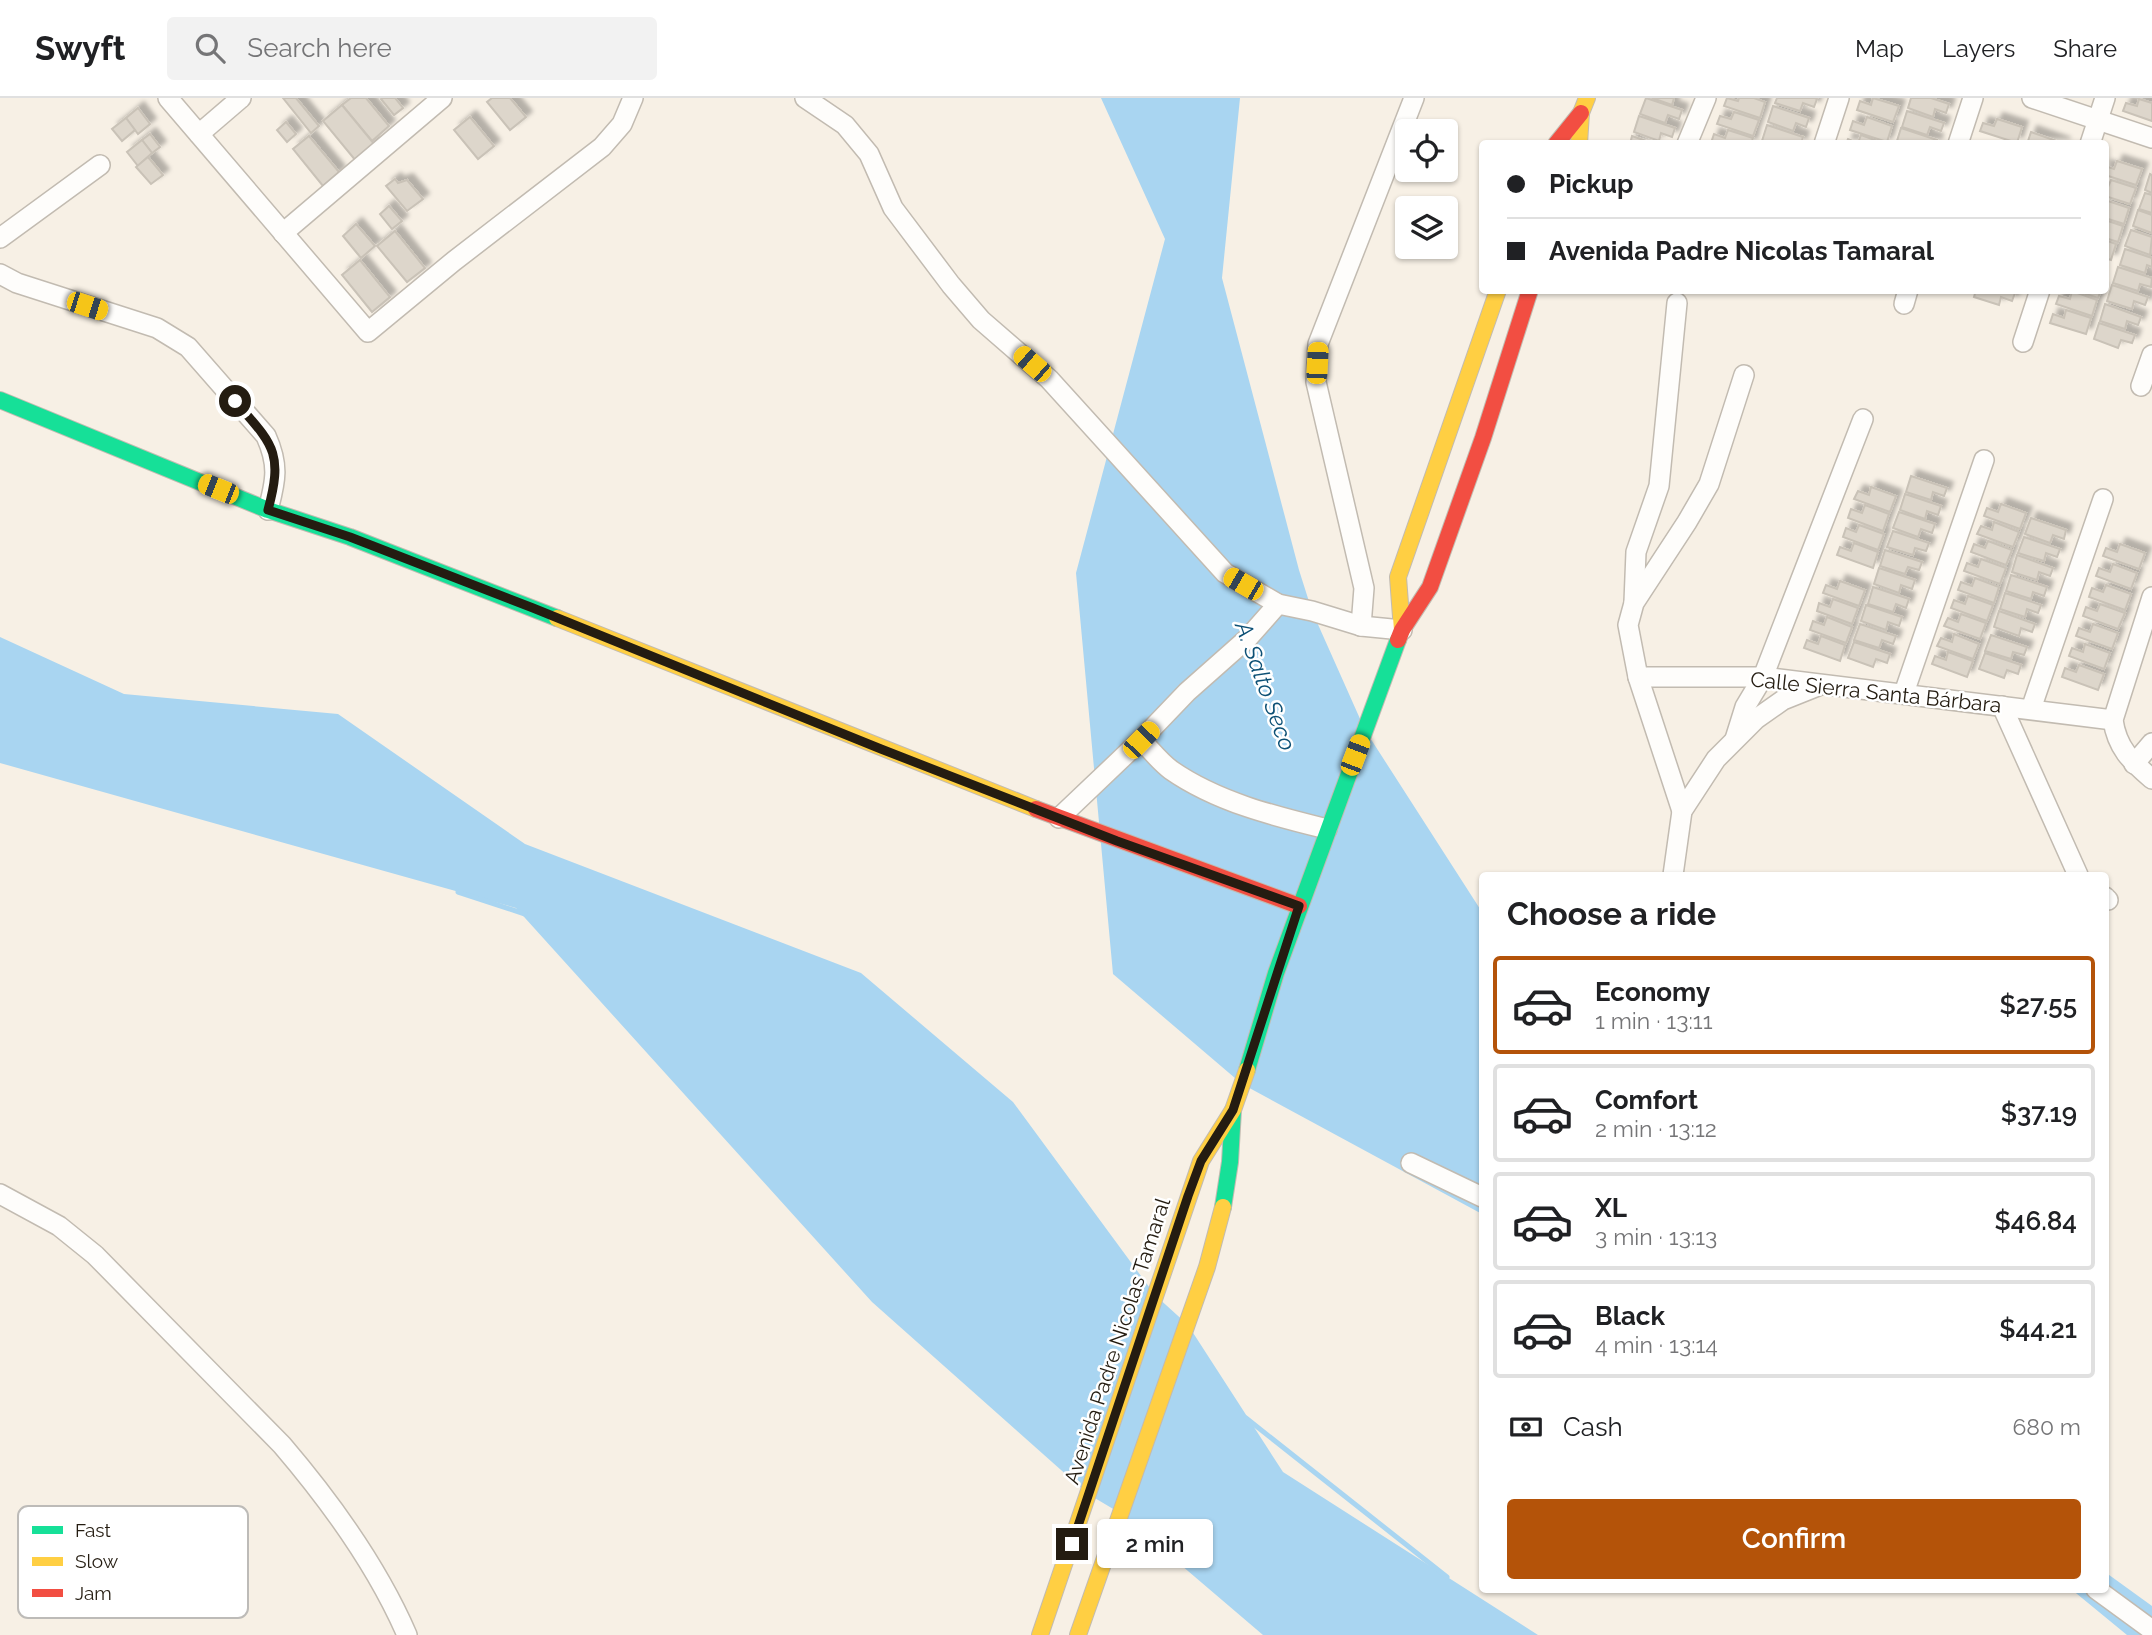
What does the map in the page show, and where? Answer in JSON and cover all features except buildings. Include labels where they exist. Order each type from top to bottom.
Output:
[{"type":"street","points":[[168,98],[368,332],[454,261],[602,147],[622,124],[633,98]]},
{"type":"street","points":[[199,134],[241,98]]},
{"type":"street","points":[[283,233],[442,98]]},
{"type":"street","points":[[805,98],[845,125],[869,154],[893,208],[981,320],[1049,379],[1225,573],[1278,604],[1361,625],[1402,630]]},
{"type":"street","points":[[1361,625],[1364,588],[1316,382],[1318,344],[1414,98]]},
{"type":"street","points":[[1689,140],[1706,98]]},
{"type":"street","points":[[1825,140],[1839,98]]},
{"type":"street","points":[[1959,140],[1973,98]]},
{"type":"street","points":[[2032,98],[2152,138]]},
{"type":"street","points":[[2091,140],[2105,98]]},
{"type":"street","points":[[1559,140],[1584,105]]},
{"type":"street","points":[[1579,140],[1584,105]]},
{"type":"street","points":[[0,238],[100,165]]},
{"type":"street","points":[[0,274],[17,284],[157,328],[188,347],[266,436],[273,452],[276,479],[268,510]]},
{"type":"street","points":[[1402,630],[1398,576],[1497,294]]},
{"type":"street","points":[[1233,1110],[1299,906],[1402,630],[1430,587],[1483,438],[1529,294]]},
{"type":"street","points":[[2022,342],[2039,294]]},
{"type":"street","points":[[1677,303],[1658,486],[1636,552],[1634,603],[1628,625],[1638,677],[1682,811]]},
{"type":"street","points":[[1478,345],[1508,356]]},
{"type":"street","points":[[2141,386],[2152,355]]},
{"type":"street","points":[[1634,603],[1709,484],[1744,375]]},
{"type":"street","points":[[0,400],[268,510],[350,537],[533,608],[881,749],[1214,877],[1299,906]]},
{"type":"street","points":[[1735,739],[1745,707],[1763,677],[1863,419]]},
{"type":"street","points":[[1904,693],[1984,460]]},
{"type":"street","points":[[2031,709],[2103,499]]},
{"type":"street","points":[[2152,597],[2113,719],[2115,738],[2134,764],[2152,779]]},
{"type":"street","points":[[1059,818],[1187,692],[1248,638],[1278,604]]},
{"type":"street","name":"Calle Sierra Santa Bárbara","points":[[1638,677],[1763,677],[2113,719]]},
{"type":"street","points":[[1673,872],[1682,811],[1716,759],[1756,719],[1783,700],[1819,685]]},
{"type":"street","points":[[2002,706],[2077,872]]},
{"type":"street","points":[[1141,740],[1170,769],[1228,800],[1327,829]]},
{"type":"street","points":[[2134,764],[2152,743]]},
{"type":"street","name":"Avenida Padre Nicolas Tamaral","points":[[1040,1635],[1124,1448],[1188,1325],[1222,1212],[1230,1162],[1233,1110]]},
{"type":"street","name":"Avenida Padre Nicolas Tamaral","points":[[1078,1635],[1188,1196],[1207,1150],[1233,1110]]},
{"type":"street","points":[[1410,1163],[1479,1196]]},
{"type":"street","points":[[0,1194],[58,1226],[95,1255],[282,1445],[305,1472],[348,1533],[392,1604],[407,1635]]},
{"type":"street","points":[[2102,1593],[2152,1629]]},
{"type":"water","name":"A. Salto Seco","points":[[1101,98],[1240,98],[1222,278],[1299,570],[1312,611],[1365,730],[1479,907],[1479,1212],[1242,1084],[1113,974],[1076,573],[1165,239]]},
{"type":"water","points":[[0,637],[124,694],[338,714],[525,844],[861,973],[1013,1102],[1155,1295],[1188,1325],[1283,1472],[1538,1635],[1263,1635],[1120,1513],[1088,1494],[872,1302],[516,908],[0,763]]},
{"type":"water","points":[[2109,1575],[2152,1606],[2152,1635],[2127,1635],[2076,1593],[2109,1593]]},
{"type":"waterway","points":[[458,892],[525,914]]},
{"type":"waterway","points":[[1246,1418],[1447,1577]]},
{"type":"traffic: fast","points":[[0,400],[268,510],[350,537],[557,618]]},
{"type":"traffic: fast","points":[[1247,1070],[1276,973],[1398,640]]},
{"type":"traffic: fast","points":[[1223,1207],[1230,1162],[1233,1110]]},
{"type":"traffic: slow","points":[[1579,140],[1581,113],[1587,98]]},
{"type":"traffic: slow","points":[[1402,630],[1398,577],[1497,294]]},
{"type":"traffic: slow","points":[[557,618],[1036,809]]},
{"type":"traffic: slow","points":[[1040,1635],[1201,1161],[1233,1110],[1247,1070]]},
{"type":"traffic: slow","points":[[1078,1635],[1207,1267],[1223,1207]]},
{"type":"traffic: jam","points":[[1559,140],[1581,113]]},
{"type":"traffic: jam","points":[[1398,640],[1430,587],[1483,438],[1529,294]]},
{"type":"traffic: jam","points":[[1036,809],[1299,906]]},
{"type":"route","points":[[235,401],[266,436],[273,452],[276,479],[268,510],[350,537],[533,608],[1117,841],[1299,906],[1233,1110],[1201,1161],[1188,1196],[1072,1544]]}]
